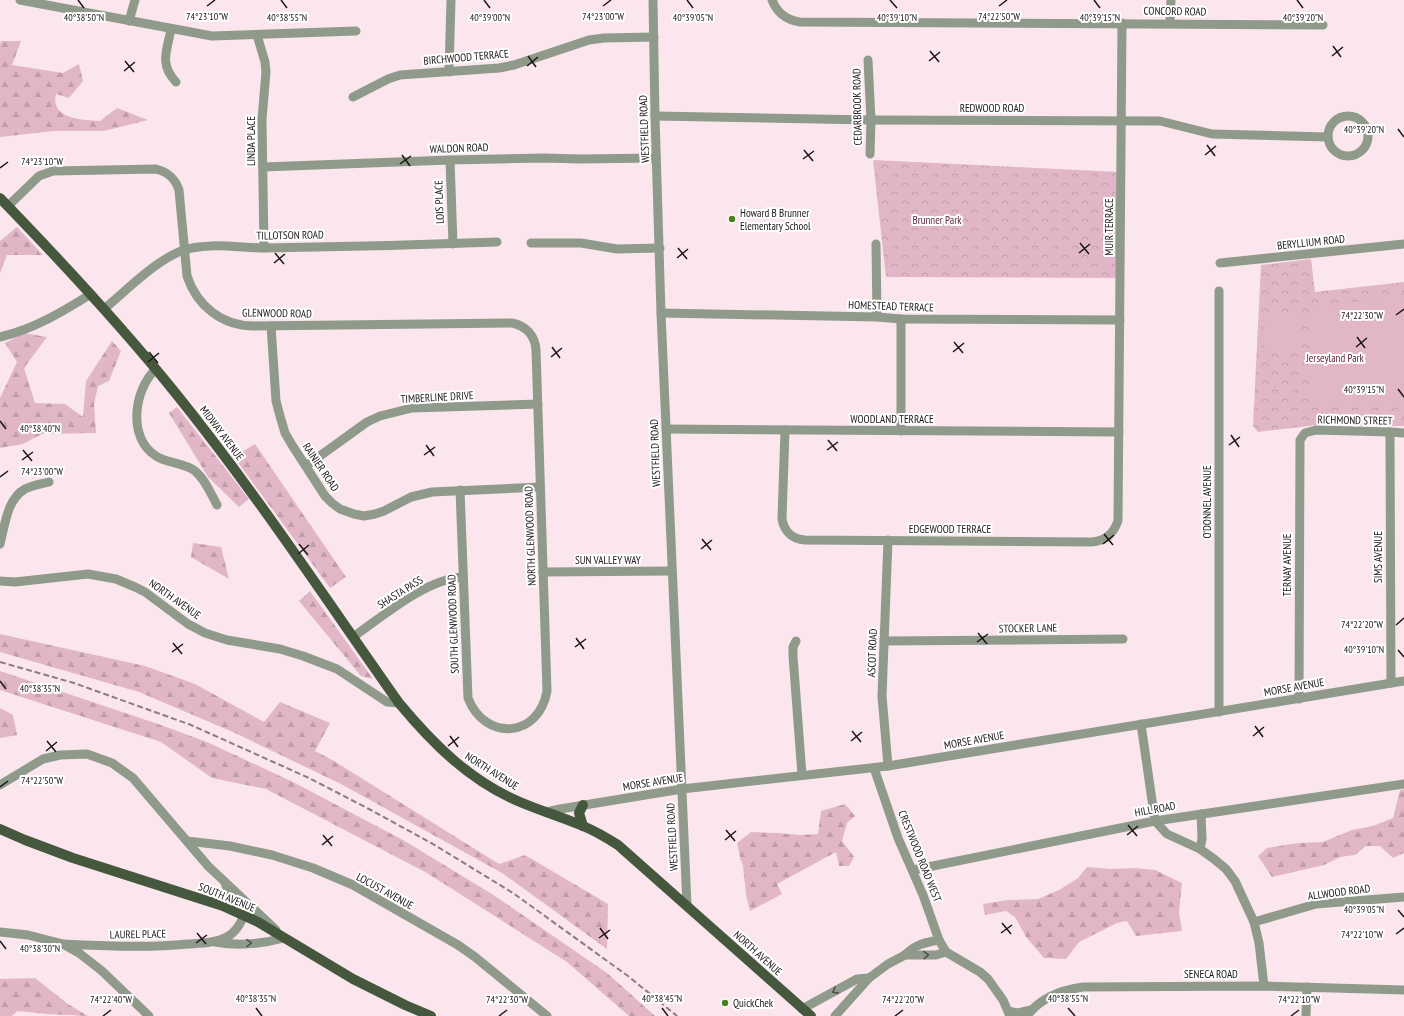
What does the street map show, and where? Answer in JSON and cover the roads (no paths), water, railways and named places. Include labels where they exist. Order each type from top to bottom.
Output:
[{"type":"main road","name":"MIDWAY AVENUE","points":[[0,198],[91,294],[156,369],[198,421],[252,492],[399,702]]},
{"type":"main road","name":"NORTH AVENUE","points":[[399,702],[429,738],[461,768],[476,778],[506,796],[582,826],[618,845],[811,1016]]},
{"type":"main road","points":[[582,826],[579,813],[583,805]]},
{"type":"main road","name":"SOUTH AVENUE","points":[[0,829],[73,858],[223,906],[284,938],[353,980],[424,1015]]},
{"type":"street","points":[[20,0],[212,36],[356,31]]},
{"type":"street","points":[[129,21],[135,0]]},
{"type":"street","points":[[449,72],[451,0]]},
{"type":"street","name":"WESTFIELD ROAD","points":[[653,0],[661,313],[687,905]]},
{"type":"street","name":"CONCORD ROAD","points":[[772,0],[778,11],[783,15],[794,21],[800,22],[1323,25]]},
{"type":"street","points":[[1170,23],[1171,0]]},
{"type":"street","name":"MUIR TERRACE","points":[[1119,432],[1122,23]]},
{"type":"street","points":[[171,29],[166,56],[166,65],[169,74],[176,82]]},
{"type":"street","name":"LINDA PLACE","points":[[257,35],[265,62],[266,72],[262,118],[264,248]]},
{"type":"street","name":"BIRCHWOOD TERRACE","points":[[353,97],[388,79],[400,75],[499,68],[514,65],[589,40],[604,38],[654,37]]},
{"type":"street","name":"CEDARBROOK ROAD","points":[[868,60],[871,120],[870,154]]},
{"type":"street","name":"REDWOOD ROAD","points":[[655,116],[871,120],[1160,121],[1212,134],[1328,137]]},
{"type":"street","points":[[1345,117],[1355,118],[1360,121],[1366,130],[1367,136],[1364,147],[1360,152],[1350,156],[1340,155],[1335,151],[1329,143],[1328,137],[1330,127],[1334,122],[1345,117]]},
{"type":"street","name":"WALDON ROAD","points":[[263,167],[450,160],[656,158]]},
{"type":"street","name":"LOIS PLACE","points":[[450,160],[452,244]]},
{"type":"street","name":"GLENWOOD ROAD","points":[[8,206],[39,176],[54,171],[156,169],[168,174],[177,184],[179,190],[188,276],[196,295],[210,311],[235,324],[249,326],[272,326],[512,323],[525,328]]},
{"type":"street","name":"TILLOTSON ROAD","points":[[104,309],[158,264],[173,254],[203,246],[264,248],[496,242]]},
{"type":"street","points":[[531,243],[581,243],[617,249],[660,248]]},
{"type":"street","points":[[876,244],[877,317]]},
{"type":"street","name":"BERYLLIUM ROAD","points":[[1220,263],[1404,244]]},
{"type":"street","name":"O'DONNEL AVENUE","points":[[1219,291],[1219,712]]},
{"type":"street","points":[[0,337],[22,331],[39,324],[91,294]]},
{"type":"street","name":"HOMESTEAD TERRACE","points":[[661,313],[877,317],[901,319],[1120,320]]},
{"type":"street","points":[[901,319],[901,431]]},
{"type":"street","name":"RAINIER ROAD","points":[[272,326],[276,401],[285,432],[325,496],[340,509],[364,516],[384,511],[411,497],[443,490],[540,487]]},
{"type":"street","name":"NORTH GLENWOOD ROAD","points":[[512,728],[521,726],[535,718],[546,700],[547,686],[536,345],[531,333],[525,328]]},
{"type":"street","points":[[156,369],[144,384],[137,409],[137,428],[140,437],[146,447],[155,456],[164,460],[183,464],[197,472],[217,505]]},
{"type":"street","name":"TIMBERLINE DRIVE","points":[[306,466],[367,422],[393,412],[412,408],[538,404]]},
{"type":"street","name":"WOODLAND TERRACE","points":[[666,429],[1119,432]]},
{"type":"street","name":"EDGEWOOD TERRACE","points":[[785,430],[782,519],[787,532],[801,540],[1091,542],[1104,539],[1113,533],[1118,520],[1119,432]]},
{"type":"street","name":"RICHMOND STREET","points":[[1305,433],[1316,430],[1404,433]]},
{"type":"street","name":"SIMS AVENUE","points":[[1390,432],[1391,683]]},
{"type":"street","name":"TERNAY AVENUE","points":[[1298,699],[1299,445],[1300,440],[1305,433]]},
{"type":"street","points":[[0,544],[11,504],[15,498],[25,489],[50,482]]},
{"type":"street","name":"SOUTH GLENWOOD ROAD","points":[[460,490],[468,698],[475,713],[481,719],[492,726],[512,728]]},
{"type":"street","name":"ASCOT ROAD","points":[[888,540],[882,696],[888,766]]},
{"type":"street","name":"SUN VALLEY WAY","points":[[543,572],[672,572]]},
{"type":"street","name":"NORTH AVENUE","points":[[0,581],[15,582],[88,574],[116,579],[145,592],[188,624],[205,633],[227,640],[280,648],[303,656],[337,669],[387,702],[399,702]]},
{"type":"street","name":"SHASTA PASS","points":[[353,637],[414,595],[455,577],[463,577]]},
{"type":"street","name":"STOCKER LANE","points":[[884,641],[1123,639]]},
{"type":"street","points":[[796,641],[793,647],[793,656],[802,775]]},
{"type":"street","name":"MORSE AVENUE","points":[[546,812],[682,789],[888,766],[1404,681]]},
{"type":"street","points":[[1141,724],[1155,821],[1167,834],[1200,849],[1226,869],[1235,881],[1254,922],[1259,943],[1264,986]]},
{"type":"street","points":[[0,785],[43,759],[51,756],[69,754],[95,756],[120,767],[133,778],[208,866],[284,938]]},
{"type":"street","name":"CRESTWOOD ROAD WEST","points":[[874,768],[898,838],[913,870],[939,940],[946,952]]},
{"type":"street","name":"HILL ROAD","points":[[913,870],[1155,821],[1404,784]]},
{"type":"street","points":[[1200,849],[1202,838],[1201,814]]},
{"type":"street","name":"LOCUST AVENUE","points":[[187,841],[230,846],[272,855],[313,868],[353,885],[458,945],[475,957],[547,1016]]},
{"type":"street","points":[[223,906],[228,893],[225,882]]},
{"type":"street","name":"ALLWOOD ROAD","points":[[1254,922],[1316,904],[1404,897]]},
{"type":"street","name":"LAUREL PLACE","points":[[214,942],[229,936],[235,931],[244,916]]},
{"type":"street","points":[[0,932],[28,935],[63,944],[79,952],[148,1016]]},
{"type":"street","name":"LAUREL PLACE","points":[[63,944],[113,947],[163,946],[214,942],[231,944],[261,943],[284,938]]},
{"type":"street","points":[[835,1016],[869,978],[888,964],[905,955],[912,948],[918,945],[939,940]]},
{"type":"street","points":[[905,955],[936,955],[946,952],[980,972],[988,979],[1003,1000],[1009,1014],[1029,1013]]},
{"type":"street","points":[[802,1008],[857,979],[869,978]]},
{"type":"street","name":"SENECA ROAD","points":[[1029,1013],[1045,1000],[1057,993],[1083,987],[1264,986],[1404,990]]},
{"type":"street","points":[[1306,1016],[1307,987]]},
{"type":"railway","points":[[0,662],[74,683],[191,725],[309,778],[369,809],[433,844],[513,893],[628,976],[677,1016]]},
{"type":"place","name":"Howard B Brunner Elementary School","points":[[732,219]]},
{"type":"place","name":"QuickChek","points":[[725,1003]]},
{"type":"park label","name":"Brunner Park","points":[[937,220]]},
{"type":"park label","name":"Jerseyland Park","points":[[1335,358]]}]
